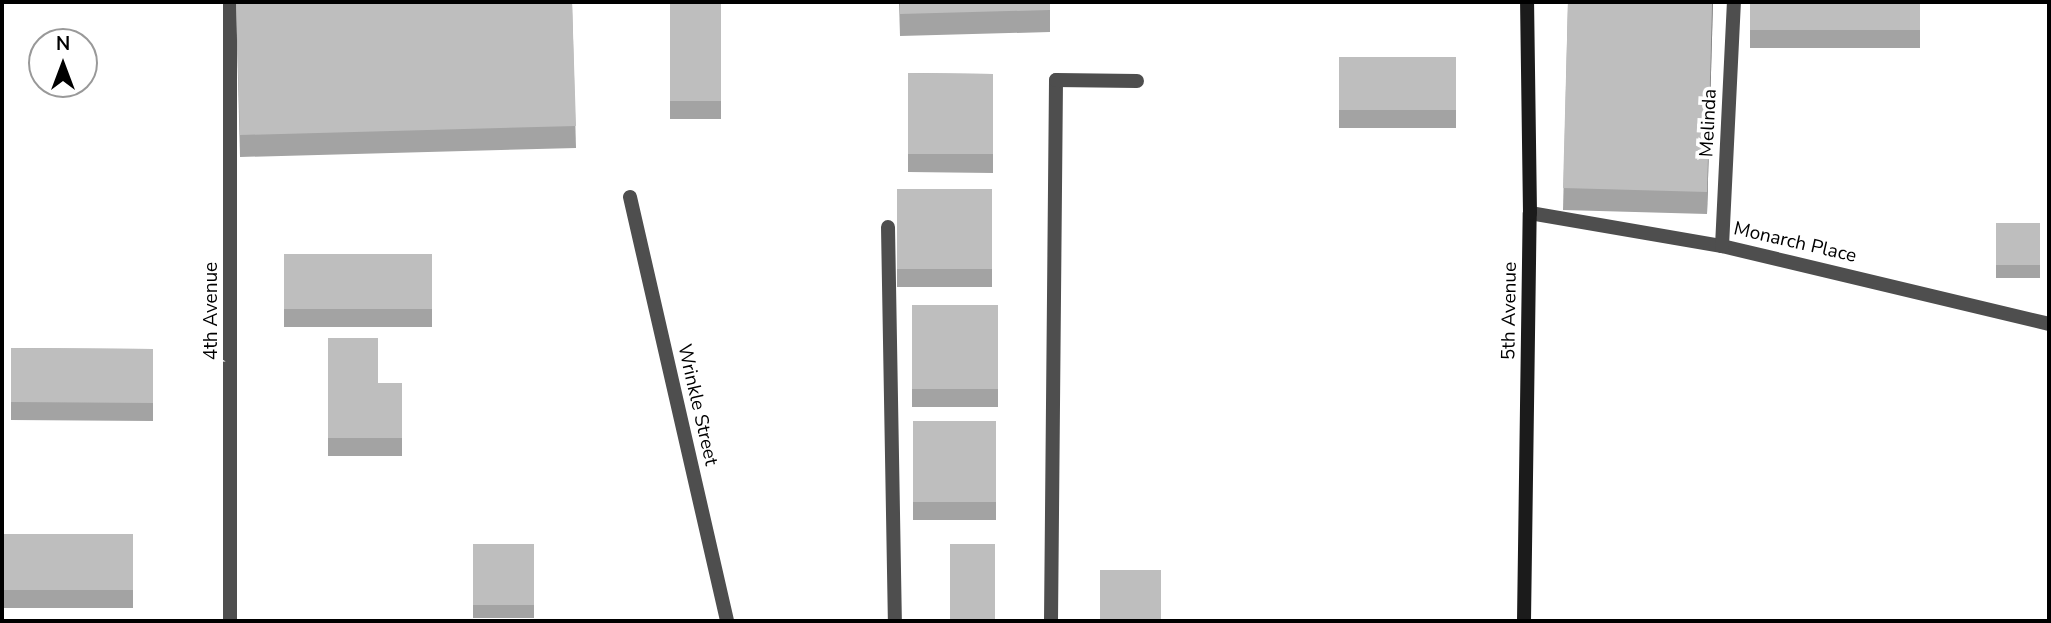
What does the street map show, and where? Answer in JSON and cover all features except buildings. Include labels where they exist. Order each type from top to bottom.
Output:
[{"type":"street","name":"4th Avenue","points":[[230,2],[230,621]]},
{"type":"street","name":"5th Avenue","points":[[1524,621],[1530,213],[1527,2]]},
{"type":"street","name":"Melinda","points":[[1722,246],[1734,2]]},
{"type":"street","points":[[1051,621],[1056,80],[1137,81]]},
{"type":"street","name":"Wrinkle Street","points":[[629,197],[727,621]]},
{"type":"street","name":"Monarch Place","points":[[1530,213],[1722,246],[2049,324]]},
{"type":"street","points":[[888,227],[895,621]]}]
